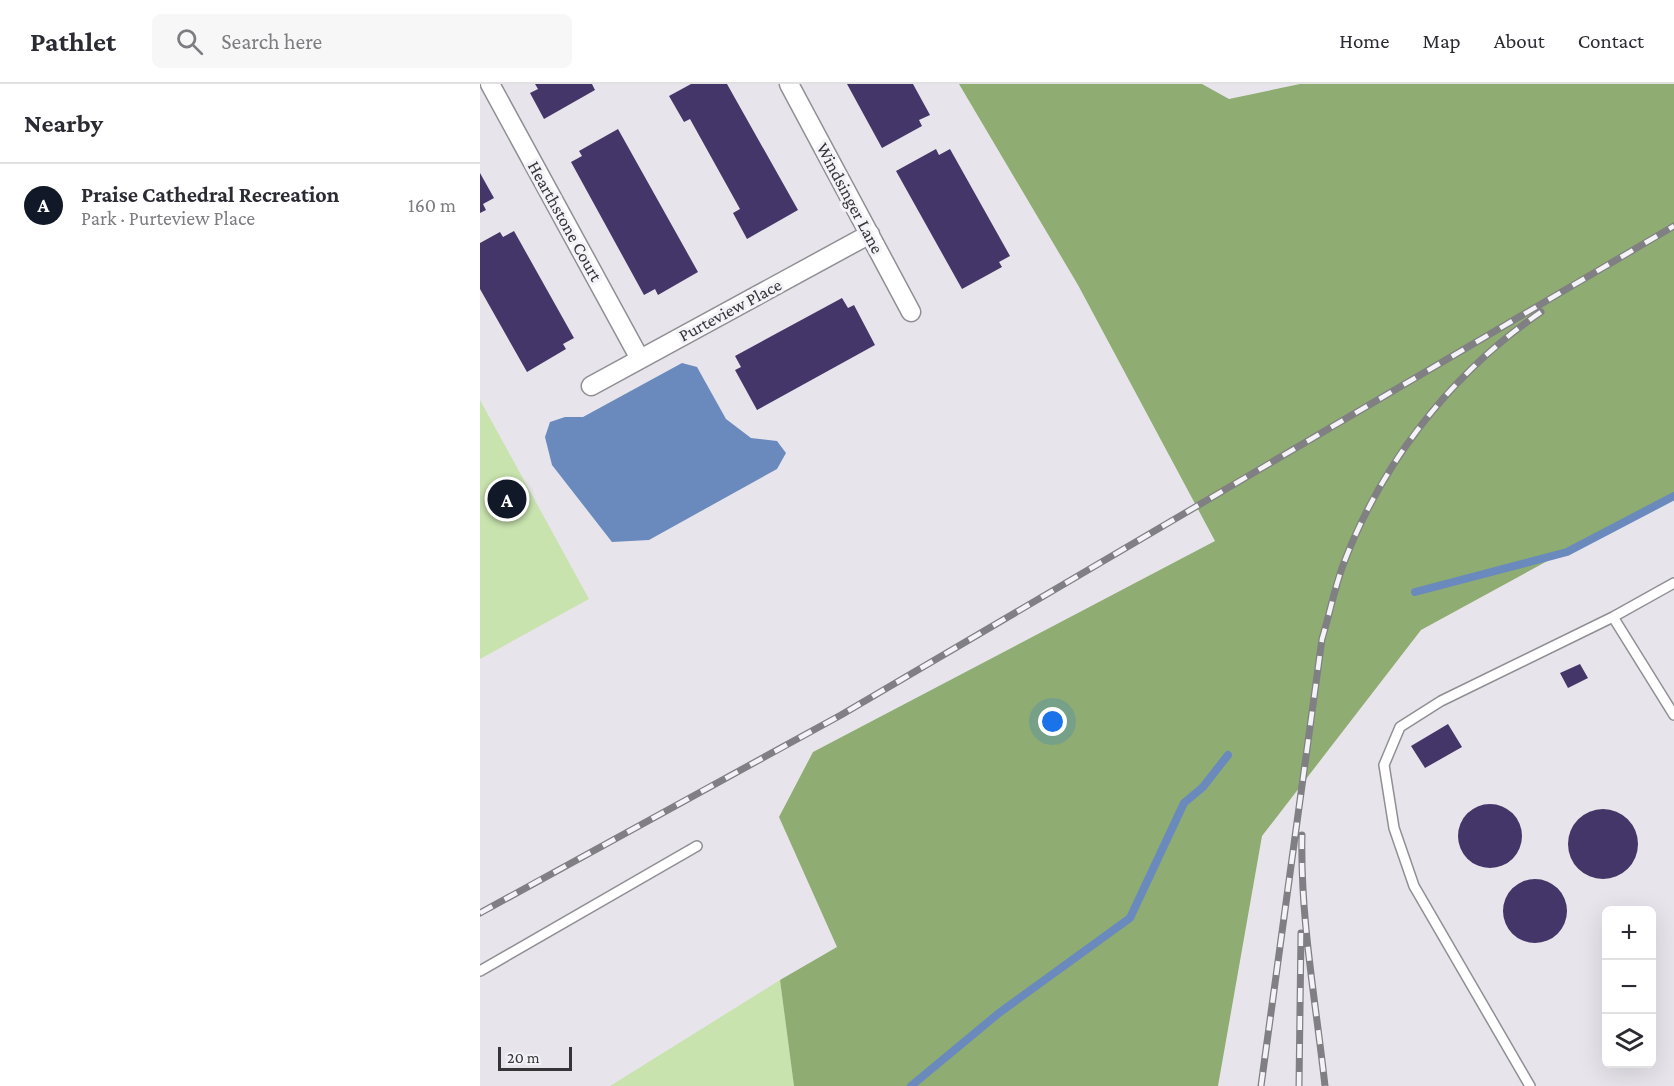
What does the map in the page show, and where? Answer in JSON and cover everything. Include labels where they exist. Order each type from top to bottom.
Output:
[{"type":"street","name":"Hearthstone Court","points":[[490,84],[640,359]]},
{"type":"street","name":"Windsinger Lane","points":[[789,84],[911,312]]},
{"type":"street","name":"Purteview Place","points":[[591,386],[870,234]]},
{"type":"lane","points":[[1530,1086],[1414,886],[1394,828],[1384,765],[1400,727],[1441,701],[1674,585]]},
{"type":"lane","points":[[1613,617],[1674,715]]},
{"type":"lane","points":[[480,971],[697,846]]},
{"type":"green space","points":[[959,84],[1202,84],[1229,99],[1300,84],[1674,84],[1674,492],[1421,630],[1262,836],[1218,1086],[794,1086],[780,980],[837,947],[779,817],[813,752],[1215,541],[1078,285]]},
{"type":"green space","points":[[480,400],[589,599],[480,659]]},
{"type":"green space","points":[[780,980],[794,1086],[610,1086]]},
{"type":"water","points":[[682,363],[697,367],[726,419],[751,438],[777,441],[786,453],[777,469],[649,540],[612,542],[552,465],[545,437],[550,422],[565,417],[583,417]]},
{"type":"building","points":[[535,84],[592,84],[595,90],[544,119],[530,93],[538,89]]},
{"type":"building","points":[[691,84],[727,84],[798,210],[747,239],[733,213],[740,209],[690,119],[684,122],[669,96]]},
{"type":"building","points":[[847,84],[913,84],[930,115],[919,120],[922,126],[882,148]]},
{"type":"building","points":[[618,129],[698,272],[658,295],[655,289],[644,295],[571,162],[582,156],[579,151]]},
{"type":"building","points":[[936,149],[939,155],[950,149],[1010,256],[999,262],[1002,267],[962,289],[896,171]]},
{"type":"building","points":[[480,173],[494,198],[483,204],[486,210],[480,213]]},
{"type":"building","points":[[514,231],[574,338],[563,344],[566,349],[527,372],[480,289],[480,243],[500,232],[503,237]]},
{"type":"building","points":[[842,298],[848,308],[854,305],[875,345],[757,410],[735,370],[741,367],[735,356]]},
{"type":"building","points":[[1580,664],[1588,678],[1568,688],[1560,673]]},
{"type":"building","points":[[1448,724],[1462,747],[1425,768],[1411,746]]},
{"type":"building","points":[[1490,804],[1508,810],[1516,818],[1522,836],[1516,854],[1508,862],[1490,868],[1472,862],[1464,854],[1458,836],[1464,818],[1472,810]]},
{"type":"building","points":[[1610,809],[1623,815],[1632,824],[1636,830],[1638,844],[1636,858],[1628,869],[1617,877],[1596,879],[1578,869],[1570,858],[1568,837],[1578,819],[1589,811]]},
{"type":"building","points":[[1535,879],[1553,885],[1561,893],[1567,911],[1561,929],[1553,937],[1535,943],[1517,937],[1509,929],[1503,911],[1509,893],[1517,885]]},
{"type":"waterway","points":[[1415,592],[1567,552],[1674,496]]},
{"type":"waterway","points":[[911,1086],[999,1013],[1130,918],[1184,803],[1203,787],[1228,755]]},
{"type":"railway","points":[[480,913],[841,715],[1674,226]]},
{"type":"railway","points":[[1261,1086],[1322,639],[1342,568],[1376,493],[1422,425],[1448,393],[1477,364],[1541,312]]},
{"type":"railway","points":[[1302,835],[1303,898],[1325,1086]]},
{"type":"railway","points":[[1299,1086],[1301,933]]},
{"type":"place","name":"Praise Cathedral Recreation","points":[[507,499]]}]
